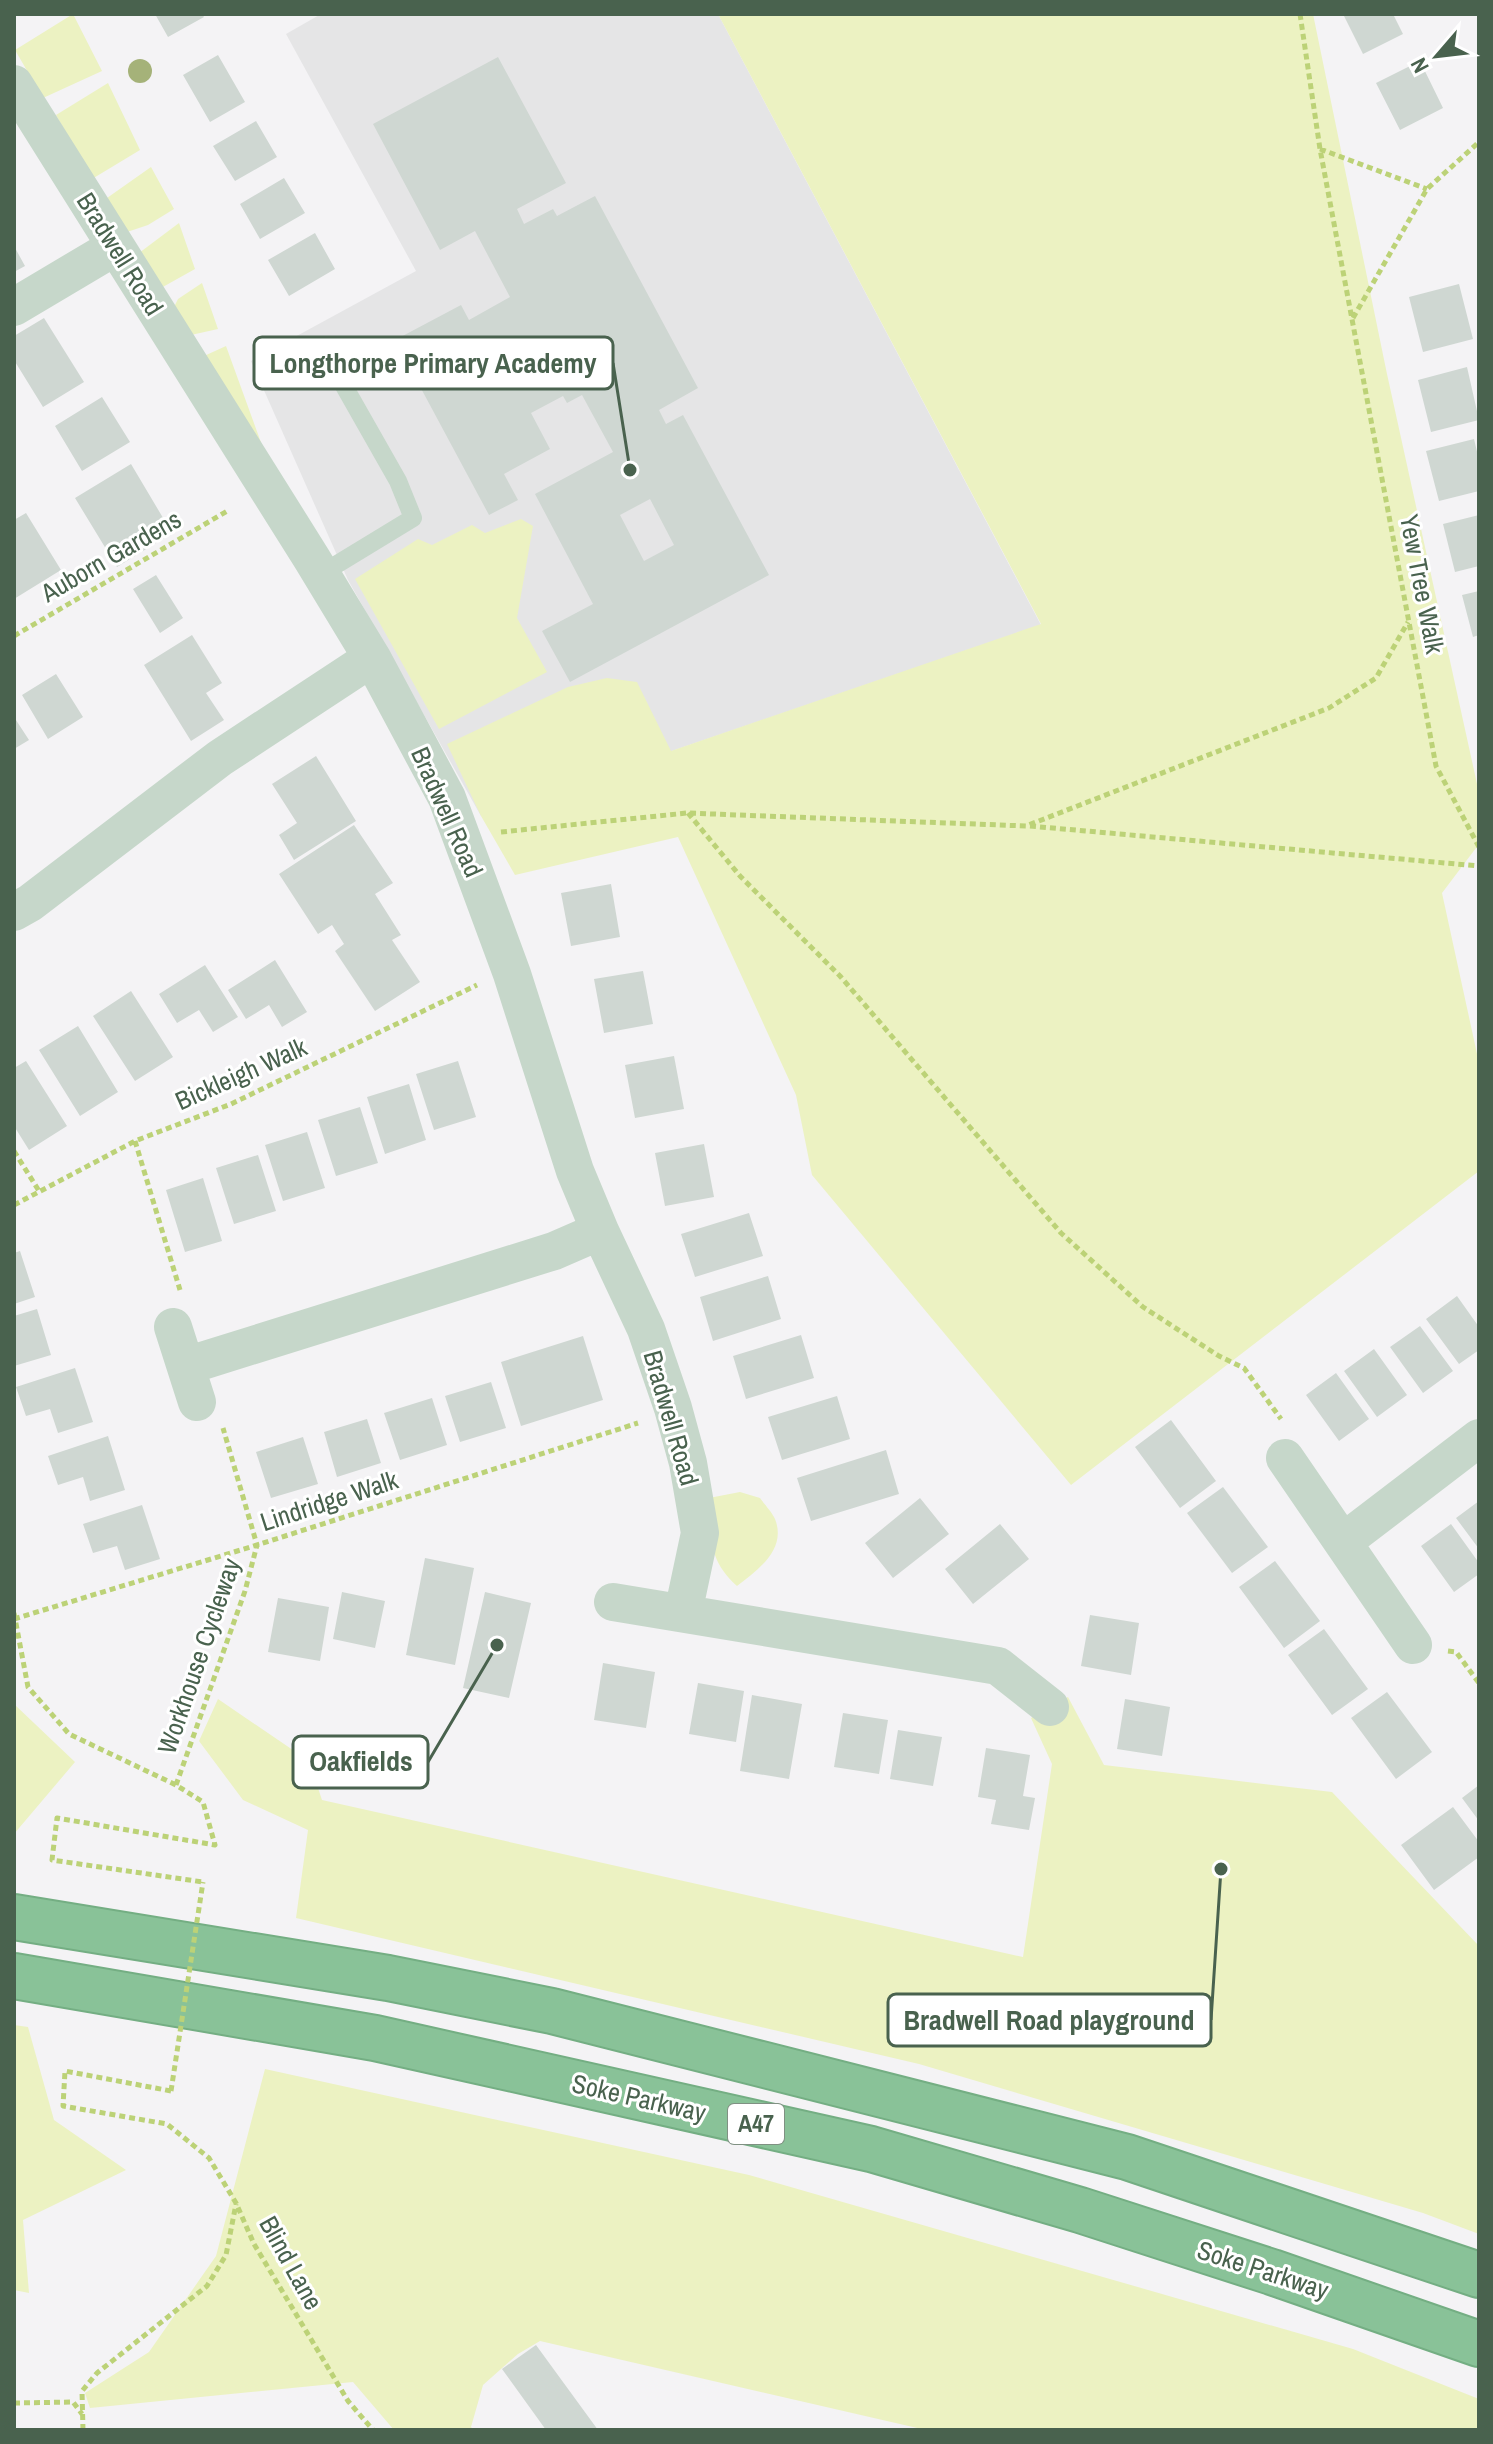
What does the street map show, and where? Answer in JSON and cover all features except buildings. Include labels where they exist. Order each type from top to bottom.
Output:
[{"type":"highway","name":"A47","points":[[14,1917],[388,1978],[552,2011],[1127,2157],[1479,2275]]},
{"type":"highway","name":"Soke Parkway","points":[[14,1976],[375,2038],[871,2149],[1080,2210],[1479,2344]]},
{"type":"street","name":"Bradwell Road","points":[[14,84],[372,658],[447,798],[512,974],[575,1171],[646,1329],[673,1408],[688,1463],[700,1533],[683,1613]]},
{"type":"street","points":[[14,307],[115,247]]},
{"type":"street","points":[[14,912],[220,758],[372,658]]},
{"type":"street","points":[[186,1366],[554,1251],[600,1231]]},
{"type":"street","points":[[173,1327],[197,1402]]},
{"type":"street","points":[[1343,1542],[1479,1438]]},
{"type":"street","points":[[1285,1458],[1413,1645]]},
{"type":"street","points":[[613,1602],[998,1666],[1050,1707]]},
{"type":"lane","points":[[321,574],[413,518],[398,481],[331,363]]},
{"type":"path","name":"Yew Tree Walk","points":[[1300,14],[1320,149],[1436,766],[1479,847]]},
{"type":"path","points":[[1353,319],[1427,189],[1479,142]]},
{"type":"path","points":[[1320,149],[1427,189]]},
{"type":"path","name":"Auborn Gardens","points":[[14,636],[229,510]]},
{"type":"path","points":[[1026,826],[1329,708],[1376,678],[1408,622]]},
{"type":"path","points":[[687,813],[740,876],[840,976],[1061,1233],[1143,1307],[1219,1356],[1244,1368],[1283,1422],[1285,1458]]},
{"type":"path","points":[[462,835],[687,813],[1026,826],[1479,866]]},
{"type":"path","name":"Bickleigh Walk","points":[[14,1205],[135,1141],[231,1104],[486,982]]},
{"type":"path","points":[[135,1141],[189,1319],[173,1327]]},
{"type":"path","points":[[14,1151],[39,1191]]},
{"type":"path","name":"Workhouse Cycleway","points":[[176,1785],[245,1591],[257,1545],[210,1384],[186,1366]]},
{"type":"path","name":"Lindridge Walk","points":[[14,1617],[257,1545],[639,1422]]},
{"type":"path","points":[[14,1617],[28,1687],[69,1734],[176,1785]]},
{"type":"path","name":"Blind Lane","points":[[176,1785],[203,1802],[215,1845],[57,1818],[52,1860],[203,1882],[171,2091],[65,2071],[63,2106],[167,2124],[209,2158],[236,2203],[254,2244],[340,2388],[373,2430]]},
{"type":"path","points":[[83,2430],[82,2391],[97,2373],[207,2286],[226,2255],[236,2203]]},
{"type":"path","points":[[14,2403],[73,2402],[83,2415]]},
{"type":"shaded area","points":[[321,14],[718,14],[1041,625],[481,816],[348,580],[251,361],[416,271],[286,34]]},
{"type":"green space","points":[[73,14],[102,71],[43,98],[15,50]]},
{"type":"green space","points":[[718,14],[1313,14],[1387,374],[1479,793],[1479,844],[1442,893],[1479,1063],[1479,1171],[1071,1485],[812,1175],[796,1095],[678,837],[515,875],[481,816],[447,744],[568,687],[607,678],[637,682],[671,751],[1041,624]]},
{"type":"green space","points":[[108,83],[140,150],[92,179],[56,115]]},
{"type":"green space","points":[[151,167],[174,209],[148,225],[127,232],[107,198]]},
{"type":"green space","points":[[179,223],[195,269],[161,288],[139,253]]},
{"type":"green space","points":[[202,283],[218,329],[191,335],[174,307],[178,299]]},
{"type":"green space","points":[[226,346],[267,459],[204,356]]},
{"type":"green space","points":[[521,519],[533,526],[517,618],[547,672],[439,729],[355,579],[418,539],[432,545],[472,525],[485,533]]},
{"type":"green space","points":[[740,1492],[760,1498],[774,1516],[778,1530],[774,1549],[768,1558],[737,1586],[715,1556],[709,1498]]},
{"type":"green space","points":[[1068,1697],[1104,1765],[1332,1792],[1479,1946],[1479,2234],[1423,2213],[919,2064],[296,1918],[308,1830],[243,1800],[199,1741],[218,1699],[309,1761],[322,1800],[1023,1957],[1052,1764],[1031,1718]]},
{"type":"green space","points":[[14,1704],[75,1762],[14,1834]]},
{"type":"green space","points":[[14,2025],[28,2027],[54,2120],[126,2170],[23,2220],[29,2293],[14,2290]]},
{"type":"green space","points":[[265,2069],[749,2175],[1353,2349],[1479,2399],[1479,2430],[926,2430],[540,2341],[518,2354],[483,2385],[471,2427],[474,2430],[394,2430],[353,2382],[90,2408],[85,2393],[149,2352],[216,2256]]},
{"type":"place","name":"Longthorpe Primary Academy","points":[[630,470]]},
{"type":"place","name":"Oakfields","points":[[497,1645]]},
{"type":"place","name":"Bradwell Road playground","points":[[1221,1869]]}]
